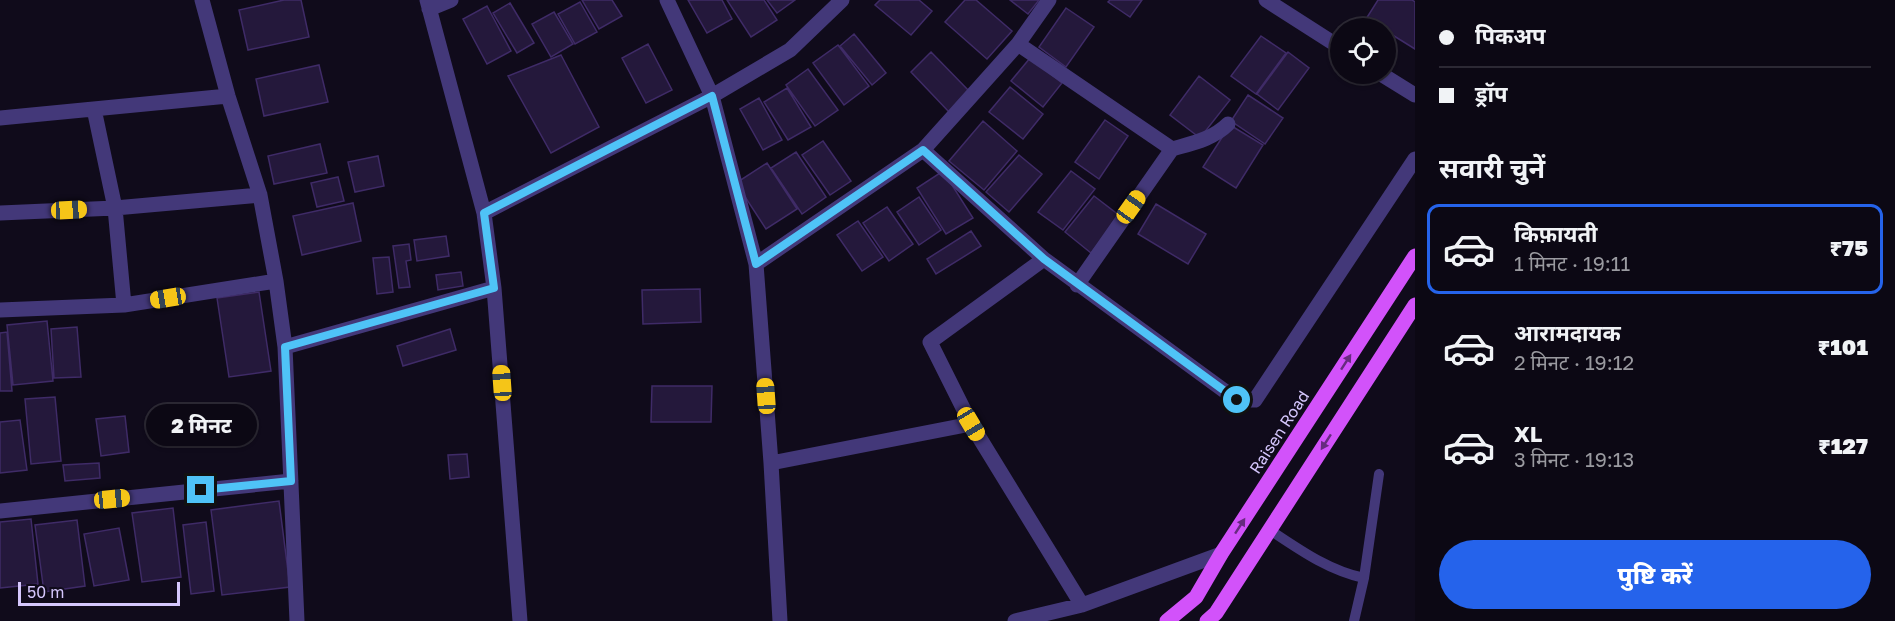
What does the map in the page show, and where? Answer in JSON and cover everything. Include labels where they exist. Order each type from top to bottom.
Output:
[{"type":"main road","name":"Raisen Road","points":[[1167,621],[1196,597],[1415,256]]},
{"type":"main road","points":[[1207,621],[1216,614],[1415,305]]},
{"type":"street","points":[[202,0],[228,96],[260,195],[276,281],[285,347],[297,621]]},
{"type":"street","points":[[451,0],[428,4],[484,213],[494,288],[520,621]]},
{"type":"street","points":[[667,0],[712,96],[756,264],[780,621]]},
{"type":"street","points":[[484,213],[712,96],[790,50],[842,0]]},
{"type":"street","points":[[756,264],[923,150],[1018,44],[1048,0]]},
{"type":"street","points":[[1266,0],[1330,41]]},
{"type":"street","points":[[1018,44],[1172,148]]},
{"type":"street","points":[[1396,83],[1415,95]]},
{"type":"street","points":[[0,118],[228,96]]},
{"type":"street","points":[[94,109],[115,208],[124,304]]},
{"type":"street","points":[[1077,285],[1172,148],[1199,142],[1228,123]]},
{"type":"street","points":[[923,150],[1044,259],[1237,400],[1255,400],[1415,159]]},
{"type":"street","points":[[0,213],[115,208],[260,195]]},
{"type":"street","points":[[1044,259],[930,342],[971,424],[1082,605]]},
{"type":"street","points":[[0,310],[124,304],[276,281]]},
{"type":"street","points":[[285,347],[494,288]]},
{"type":"street","points":[[771,463],[971,424]]},
{"type":"street","points":[[0,511],[291,481]]},
{"type":"street","points":[[1015,621],[1082,605],[1221,555]]},
{"type":"lane","points":[[1354,621],[1364,578],[1379,474]]},
{"type":"lane","points":[[1270,530],[1320,563],[1364,578]]},
{"type":"building","points":[[284,0],[301,0],[309,37],[248,50],[239,10]]},
{"type":"building","points":[[582,0],[612,0],[622,16],[599,29]]},
{"type":"building","points":[[688,0],[722,0],[732,19],[707,33]]},
{"type":"building","points":[[727,0],[764,0],[777,20],[751,37]]},
{"type":"building","points":[[767,0],[795,0],[777,13]]},
{"type":"building","points":[[880,0],[919,0],[932,11],[911,35],[875,5]]},
{"type":"building","points":[[965,0],[976,0],[1012,31],[987,59],[945,22]]},
{"type":"building","points":[[1010,0],[1039,0],[1028,14]]},
{"type":"building","points":[[1110,0],[1142,0],[1130,17],[1108,2]]},
{"type":"building","points":[[1378,0],[1412,0],[1415,2],[1415,49],[1396,37],[1396,18],[1367,18]]},
{"type":"building","points":[[580,2],[597,32],[575,44],[558,14]]},
{"type":"building","points":[[510,3],[534,43],[517,53],[493,13]]},
{"type":"building","points":[[487,6],[511,51],[487,64],[463,19]]},
{"type":"building","points":[[1066,8],[1094,27],[1066,67],[1039,47]]},
{"type":"building","points":[[554,12],[573,44],[551,57],[532,24]]},
{"type":"building","points":[[854,34],[886,73],[872,85],[840,46]]},
{"type":"building","points":[[1261,36],[1286,53],[1256,94],[1231,76]]},
{"type":"building","points":[[648,44],[672,90],[646,103],[622,58]]},
{"type":"building","points":[[838,45],[869,86],[844,105],[813,63]]},
{"type":"building","points":[[931,52],[970,92],[949,112],[911,72]]},
{"type":"building","points":[[1288,52],[1309,68],[1278,110],[1257,94]]},
{"type":"building","points":[[561,55],[599,127],[551,153],[508,76]]},
{"type":"building","points":[[1030,58],[1062,83],[1043,107],[1011,81]]},
{"type":"building","points":[[319,65],[328,102],[264,116],[256,79]]},
{"type":"building","points":[[808,69],[838,110],[815,126],[786,85]]},
{"type":"building","points":[[1199,76],[1230,100],[1200,138],[1170,115]]},
{"type":"building","points":[[1010,87],[1043,114],[1023,139],[989,112]]},
{"type":"building","points":[[787,88],[811,127],[788,140],[764,102]]},
{"type":"building","points":[[1248,95],[1283,118],[1265,144],[1231,121]]},
{"type":"building","points":[[759,98],[782,140],[763,150],[740,109]]},
{"type":"building","points":[[1105,120],[1128,136],[1099,179],[1075,162]]},
{"type":"building","points":[[983,121],[1017,151],[984,190],[949,161]]},
{"type":"building","points":[[1230,125],[1263,145],[1236,188],[1203,167]]},
{"type":"building","points":[[823,141],[851,181],[830,195],[802,155]]},
{"type":"building","points":[[320,144],[327,173],[274,184],[268,156]]},
{"type":"building","points":[[796,152],[826,197],[802,214],[771,168]]},
{"type":"building","points":[[1019,155],[1042,174],[1009,212],[986,192]]},
{"type":"building","points":[[378,156],[384,186],[355,192],[348,162]]},
{"type":"building","points":[[767,163],[797,209],[766,229],[736,183]]},
{"type":"building","points":[[943,171],[973,218],[946,234],[917,188]]},
{"type":"building","points":[[1071,171],[1095,189],[1063,230],[1038,212]]},
{"type":"building","points":[[338,177],[344,201],[317,207],[311,183]]},
{"type":"building","points":[[1094,196],[1120,216],[1091,253],[1065,232]]},
{"type":"building","points":[[919,197],[941,230],[919,245],[897,212]]},
{"type":"building","points":[[353,203],[361,241],[302,255],[293,216]]},
{"type":"building","points":[[1156,204],[1206,234],[1188,264],[1138,234]]},
{"type":"building","points":[[887,207],[913,244],[889,261],[863,223]]},
{"type":"building","points":[[858,221],[883,257],[862,271],[837,235]]},
{"type":"building","points":[[971,231],[981,246],[936,274],[927,259]]},
{"type":"building","points":[[446,236],[449,256],[417,261],[414,240]]},
{"type":"building","points":[[409,244],[411,260],[406,261],[410,287],[399,288],[393,246]]},
{"type":"building","points":[[389,257],[393,292],[377,294],[373,258]]},
{"type":"building","points":[[461,272],[463,286],[438,290],[436,275]]},
{"type":"building","points":[[700,289],[701,322],[643,324],[642,290]]},
{"type":"building","points":[[259,292],[271,371],[229,377],[217,298]]},
{"type":"building","points":[[47,321],[53,381],[13,385],[7,325]]},
{"type":"building","points":[[77,327],[81,377],[54,378],[51,329]]},
{"type":"building","points":[[450,329],[456,350],[403,366],[397,346]]},
{"type":"building","points":[[7,332],[12,391],[0,391],[0,333]]},
{"type":"building","points":[[652,386],[712,386],[711,422],[651,422]]},
{"type":"building","points":[[55,397],[61,461],[31,464],[25,399]]},
{"type":"building","points":[[125,416],[129,452],[101,456],[96,419]]},
{"type":"building","points":[[20,420],[27,470],[0,473],[0,422]]},
{"type":"building","points":[[467,454],[469,477],[450,479],[448,455]]},
{"type":"building","points":[[99,463],[100,478],[65,481],[63,465]]},
{"type":"building","points":[[279,501],[290,587],[222,595],[211,510]]},
{"type":"building","points":[[173,508],[181,577],[142,582],[132,513]]},
{"type":"building","points":[[31,519],[38,584],[0,588],[0,522]]},
{"type":"building","points":[[77,520],[85,586],[44,592],[35,525]]},
{"type":"building","points":[[206,522],[214,591],[191,594],[183,525]]},
{"type":"building","points":[[119,528],[129,580],[94,586],[84,534]]},
{"type":"route","points":[[201,490],[291,481],[285,347],[494,288],[484,213],[712,96],[756,264],[923,150],[1044,259],[1237,400]]}]
